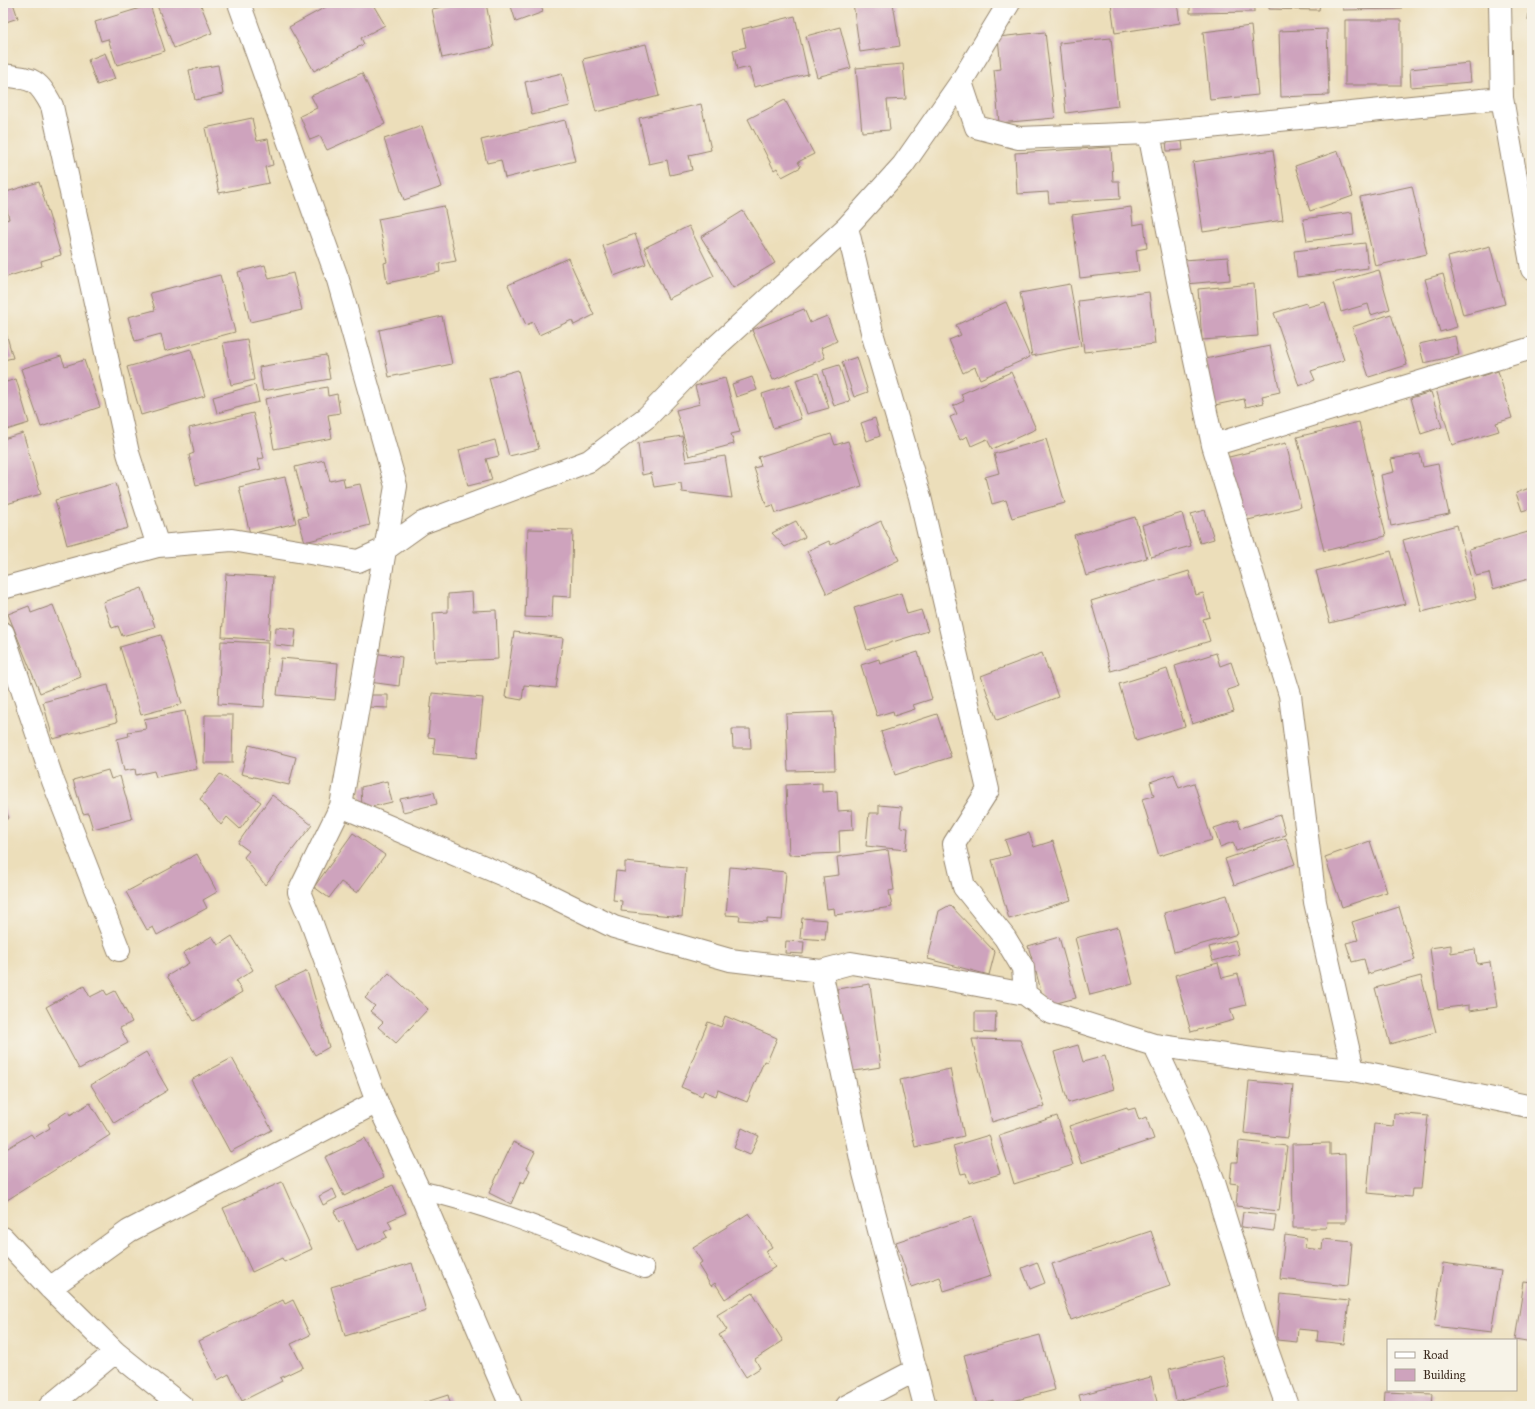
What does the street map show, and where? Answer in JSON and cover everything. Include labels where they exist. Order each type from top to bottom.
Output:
[{"type":"street","points":[[239,3],[338,280],[396,486],[387,548],[341,806],[299,892],[378,1102],[419,1190],[511,1406]]},
{"type":"street","points":[[3,588],[85,564],[158,546],[232,540],[358,560],[387,548],[422,523],[589,461],[647,417],[708,354],[847,227],[903,165],[961,82],[1009,3]]},
{"type":"street","points":[[1500,3],[1502,98],[1532,269]]},
{"type":"street","points":[[3,75],[30,78],[44,92],[52,106],[128,453],[158,546]]},
{"type":"street","points":[[961,82],[976,128],[1019,138],[1149,133],[1502,98]]},
{"type":"street","points":[[1149,133],[1178,281],[1213,445],[1290,695],[1315,902],[1353,1070]]},
{"type":"street","points":[[847,227],[873,336],[920,497],[988,790],[954,844],[964,887],[1005,938],[1022,968],[1025,994]]},
{"type":"street","points":[[1213,445],[1532,348]]},
{"type":"street","points":[[3,633],[53,781],[118,950]]},
{"type":"street","points":[[341,806],[543,892],[614,927],[730,960],[821,971],[851,963],[930,976],[1025,994],[1049,1012],[1154,1045],[1281,1063],[1353,1070],[1532,1107]]},
{"type":"street","points":[[821,971],[864,1173],[925,1406]]},
{"type":"street","points":[[1154,1045],[1187,1115],[1212,1179],[1260,1330],[1287,1406]]},
{"type":"street","points":[[50,1288],[130,1231],[378,1102]]},
{"type":"street","points":[[3,1238],[50,1288],[115,1352],[182,1406]]},
{"type":"street","points":[[50,1406],[115,1352]]},
{"type":"street","points":[[847,1406],[916,1370]]},
{"type":"lane","points":[[419,1190],[459,1199],[573,1240],[645,1269]]},
{"type":"building","points":[[3,3],[13,3],[18,18],[3,23]]},
{"type":"building","points":[[156,3],[200,3],[212,33],[174,48]]},
{"type":"building","points":[[333,3],[372,3],[385,25],[361,38],[364,44],[314,71],[289,27]]},
{"type":"building","points":[[462,3],[486,3],[494,47],[442,58],[432,9]]},
{"type":"building","points":[[510,3],[540,3],[543,12],[516,22]]},
{"type":"building","points":[[853,3],[893,3],[900,46],[860,52]]},
{"type":"building","points":[[1111,3],[1177,3],[1180,23],[1115,33]]},
{"type":"building","points":[[1190,3],[1254,3],[1254,12],[1190,13]]},
{"type":"building","points":[[1269,3],[1320,3],[1319,10],[1269,9]]},
{"type":"building","points":[[1343,3],[1401,3],[1401,9],[1343,10]]},
{"type":"building","points":[[1530,3],[1532,3],[1532,20],[1528,20]]},
{"type":"building","points":[[150,5],[165,51],[117,65],[108,39],[101,41],[95,22]]},
{"type":"building","points":[[795,16],[808,74],[754,87],[749,67],[737,70],[733,50],[746,47],[742,29]]},
{"type":"building","points":[[1345,20],[1401,20],[1401,85],[1345,85]]},
{"type":"building","points":[[1251,26],[1258,95],[1210,100],[1203,32]]},
{"type":"building","points":[[840,27],[851,68],[817,77],[806,36]]},
{"type":"building","points":[[1327,29],[1329,95],[1281,97],[1279,31]]},
{"type":"building","points":[[1045,32],[1055,118],[999,123],[994,70],[1001,69],[998,37]]},
{"type":"building","points":[[1111,38],[1118,106],[1066,113],[1059,43]]},
{"type":"building","points":[[646,44],[659,96],[596,112],[583,59]]},
{"type":"building","points":[[105,53],[115,79],[97,85],[88,60]]},
{"type":"building","points":[[1469,63],[1471,82],[1411,87],[1410,69]]},
{"type":"building","points":[[903,64],[906,99],[887,100],[890,130],[862,132],[856,68]]},
{"type":"building","points":[[218,65],[223,94],[195,100],[189,70]]},
{"type":"building","points":[[362,73],[385,124],[327,150],[320,136],[310,140],[300,116],[317,108],[311,96]]},
{"type":"building","points":[[562,73],[570,106],[532,115],[525,82]]},
{"type":"building","points":[[785,100],[814,154],[798,162],[801,167],[782,177],[777,168],[774,170],[748,119]]},
{"type":"building","points":[[701,104],[711,150],[689,155],[692,170],[670,175],[667,160],[649,164],[639,118]]},
{"type":"building","points":[[252,118],[257,141],[268,139],[273,165],[265,167],[269,183],[219,193],[205,128]]},
{"type":"building","points":[[565,120],[575,161],[505,178],[501,160],[487,163],[481,140]]},
{"type":"building","points":[[422,126],[442,187],[404,200],[384,139]]},
{"type":"building","points":[[1182,140],[1183,150],[1167,151],[1166,141]]},
{"type":"building","points":[[1111,147],[1113,181],[1119,181],[1120,199],[1049,203],[1048,192],[1017,194],[1015,153]]},
{"type":"building","points":[[1273,150],[1283,220],[1203,232],[1193,162]]},
{"type":"building","points":[[1338,151],[1353,196],[1310,211],[1295,166]]},
{"type":"building","points":[[39,182],[61,255],[41,261],[42,266],[3,278],[3,221],[9,219],[3,193]]},
{"type":"building","points":[[1412,186],[1427,254],[1375,266],[1360,197]]},
{"type":"building","points":[[444,206],[456,261],[439,264],[440,272],[387,283],[384,263],[387,262],[378,219]]},
{"type":"building","points":[[1131,207],[1133,225],[1144,223],[1147,248],[1136,250],[1139,271],[1080,278],[1072,215]]},
{"type":"building","points":[[743,211],[775,263],[733,288],[701,237]]},
{"type":"building","points":[[1352,212],[1354,235],[1307,241],[1303,219]]},
{"type":"building","points":[[689,226],[714,276],[668,299],[644,248]]},
{"type":"building","points":[[635,234],[646,264],[614,276],[603,246]]},
{"type":"building","points":[[1365,243],[1368,268],[1297,277],[1294,251]]},
{"type":"building","points":[[1490,246],[1505,304],[1463,315],[1448,257]]},
{"type":"building","points":[[1228,257],[1230,280],[1186,284],[1183,260]]},
{"type":"building","points":[[568,258],[594,315],[574,325],[572,320],[539,335],[533,322],[526,325],[508,285]]},
{"type":"building","points":[[265,265],[269,279],[293,273],[302,310],[250,322],[238,272]]},
{"type":"building","points":[[1379,270],[1390,309],[1371,315],[1368,304],[1341,312],[1333,283]]},
{"type":"building","points":[[1443,274],[1457,327],[1440,332],[1425,279]]},
{"type":"building","points":[[220,275],[235,332],[165,351],[161,334],[135,341],[128,317],[155,310],[150,293]]},
{"type":"building","points":[[1070,284],[1081,346],[1032,356],[1020,293]]},
{"type":"building","points":[[1254,284],[1258,336],[1202,340],[1198,289]]},
{"type":"building","points":[[1149,292],[1155,344],[1084,352],[1078,301]]},
{"type":"building","points":[[1006,302],[1030,357],[980,379],[975,367],[963,373],[949,340],[961,335],[956,325]]},
{"type":"building","points":[[1325,302],[1344,360],[1311,371],[1315,380],[1299,386],[1274,313],[1306,303],[1308,307]]},
{"type":"building","points":[[804,309],[810,323],[827,316],[837,341],[821,348],[825,358],[773,380],[752,330]]},
{"type":"building","points":[[1391,314],[1407,365],[1369,377],[1352,327]]},
{"type":"building","points":[[442,316],[452,364],[389,377],[379,330]]},
{"type":"building","points":[[3,322],[13,358],[3,360]]},
{"type":"building","points":[[1455,336],[1459,355],[1424,363],[1419,344]]},
{"type":"building","points":[[247,339],[254,380],[231,385],[223,343]]},
{"type":"building","points":[[1270,346],[1280,392],[1262,396],[1264,403],[1246,407],[1244,399],[1215,405],[1205,359]]},
{"type":"building","points":[[191,349],[205,396],[141,415],[127,367]]},
{"type":"building","points":[[326,355],[330,379],[263,391],[259,367]]},
{"type":"building","points":[[61,356],[65,366],[84,360],[100,407],[41,427],[21,369]]},
{"type":"building","points":[[857,357],[868,392],[854,397],[842,362]]},
{"type":"building","points":[[839,365],[850,401],[834,406],[823,370]]},
{"type":"building","points":[[518,370],[539,449],[509,456],[489,378]]},
{"type":"building","points":[[1498,371],[1512,418],[1496,423],[1499,431],[1452,445],[1436,389]]},
{"type":"building","points":[[1011,372],[1036,429],[992,449],[987,439],[971,446],[967,436],[960,440],[950,417],[957,414],[953,406],[964,401],[961,394]]},
{"type":"building","points":[[818,373],[829,408],[807,414],[796,380]]},
{"type":"building","points":[[752,377],[757,390],[736,397],[732,384]]},
{"type":"building","points":[[725,378],[740,432],[731,434],[734,444],[689,456],[676,410],[700,404],[695,386]]},
{"type":"building","points":[[16,379],[29,423],[3,431],[3,383]]},
{"type":"building","points":[[255,385],[259,402],[217,413],[213,397]]},
{"type":"building","points":[[790,385],[801,419],[773,428],[762,394]]},
{"type":"building","points":[[327,387],[328,396],[337,394],[340,413],[328,415],[332,438],[274,449],[265,399]]},
{"type":"building","points":[[1431,392],[1442,427],[1421,434],[1411,398]]},
{"type":"building","points":[[253,413],[264,458],[258,459],[261,469],[196,485],[189,455],[194,453],[189,428]]},
{"type":"building","points":[[875,418],[880,436],[867,441],[861,423]]},
{"type":"building","points":[[1359,422],[1386,536],[1324,551],[1297,437]]},
{"type":"building","points":[[23,433],[41,494],[3,505],[3,439]]},
{"type":"building","points":[[831,434],[835,445],[848,441],[862,486],[776,513],[773,505],[767,507],[754,468],[761,466],[758,457]]},
{"type":"building","points":[[682,436],[686,462],[725,456],[732,498],[682,492],[681,483],[654,487],[651,473],[642,475],[638,443]]},
{"type":"building","points":[[1046,439],[1065,503],[1012,518],[1006,500],[992,504],[985,477],[999,473],[994,454]]},
{"type":"building","points":[[495,440],[499,456],[486,459],[492,480],[468,486],[459,450]]},
{"type":"building","points":[[1286,443],[1301,507],[1240,522],[1225,458]]},
{"type":"building","points":[[1420,454],[1423,467],[1438,464],[1449,514],[1391,526],[1381,475],[1394,472],[1391,459]]},
{"type":"building","points":[[324,460],[330,481],[343,478],[345,487],[360,484],[370,525],[305,542],[298,518],[308,516],[295,467]]},
{"type":"building","points":[[285,477],[296,523],[250,534],[239,487]]},
{"type":"building","points":[[116,483],[128,528],[67,545],[55,500]]},
{"type":"building","points":[[1532,487],[1532,508],[1522,511],[1516,493]]},
{"type":"building","points":[[1205,510],[1214,539],[1200,543],[1191,514]]},
{"type":"building","points":[[1182,513],[1191,546],[1151,557],[1142,525]]},
{"type":"building","points":[[1135,517],[1147,558],[1086,576],[1074,535]]},
{"type":"building","points":[[796,521],[805,537],[785,547],[772,533]]},
{"type":"building","points":[[881,521],[899,560],[827,594],[807,551],[829,541],[831,545]]},
{"type":"building","points":[[1457,525],[1476,598],[1422,612],[1403,540]]},
{"type":"building","points":[[528,529],[573,530],[571,597],[553,596],[552,618],[525,617]]},
{"type":"building","points":[[1528,532],[1532,545],[1532,578],[1493,589],[1489,573],[1476,576],[1469,549]]},
{"type":"building","points":[[1391,551],[1405,604],[1330,623],[1316,571]]},
{"type":"building","points":[[1189,571],[1196,595],[1203,593],[1210,617],[1203,619],[1210,641],[1111,671],[1091,601]]},
{"type":"building","points":[[226,574],[273,577],[269,640],[222,637]]},
{"type":"building","points":[[142,588],[155,627],[122,636],[118,626],[112,628],[103,602]]},
{"type":"building","points":[[472,592],[473,611],[496,610],[498,659],[435,662],[433,613],[448,612],[448,594]]},
{"type":"building","points":[[901,593],[907,614],[921,610],[928,631],[867,650],[854,608]]},
{"type":"building","points":[[53,605],[81,677],[40,693],[8,614],[29,606],[31,613]]},
{"type":"building","points":[[276,627],[296,629],[294,647],[275,645]]},
{"type":"building","points":[[514,632],[563,638],[556,688],[524,685],[522,700],[505,697]]},
{"type":"building","points":[[161,635],[182,704],[141,715],[120,647]]},
{"type":"building","points":[[221,641],[268,643],[264,707],[218,704]]},
{"type":"building","points":[[918,652],[932,699],[913,705],[915,709],[894,716],[893,711],[877,716],[861,665],[879,659],[880,664]]},
{"type":"building","points":[[373,653],[402,657],[399,686],[369,682]]},
{"type":"building","points":[[1042,653],[1058,697],[997,720],[981,676]]},
{"type":"building","points":[[1216,653],[1220,666],[1231,662],[1239,686],[1227,690],[1234,711],[1192,724],[1175,666]]},
{"type":"building","points":[[281,658],[338,663],[335,700],[277,695]]},
{"type":"building","points":[[1167,669],[1185,726],[1136,741],[1119,684]]},
{"type":"building","points":[[108,685],[117,722],[53,739],[43,702]]},
{"type":"building","points":[[432,693],[483,698],[477,758],[433,754],[435,738],[428,737]]},
{"type":"building","points":[[368,695],[388,695],[388,708],[368,707]]},
{"type":"building","points":[[185,711],[197,769],[156,777],[154,771],[136,775],[135,769],[124,771],[117,739],[129,736],[128,732],[146,729],[144,719]]},
{"type":"building","points":[[833,712],[835,770],[788,771],[786,714]]},
{"type":"building","points":[[937,714],[951,757],[895,775],[881,732]]},
{"type":"building","points":[[205,715],[233,715],[232,763],[204,763]]},
{"type":"building","points":[[732,729],[750,729],[751,748],[733,748]]},
{"type":"building","points":[[249,745],[296,757],[289,785],[241,774]]},
{"type":"building","points":[[108,770],[111,779],[120,776],[132,819],[93,829],[88,813],[83,814],[73,780]]},
{"type":"building","points":[[220,774],[261,802],[240,829],[227,817],[221,825],[200,799]]},
{"type":"building","points":[[1174,774],[1179,788],[1194,783],[1212,840],[1159,856],[1142,799],[1154,796],[1150,782]]},
{"type":"building","points":[[387,781],[392,802],[362,809],[361,787]]},
{"type":"building","points":[[822,783],[822,792],[837,791],[838,811],[852,810],[853,830],[839,831],[840,853],[789,855],[786,785]]},
{"type":"building","points":[[434,792],[437,804],[403,812],[400,799]]},
{"type":"building","points":[[272,795],[312,825],[265,885],[244,857],[249,851],[238,843]]},
{"type":"building","points":[[3,804],[9,818],[3,821]]},
{"type":"building","points":[[879,805],[902,807],[900,827],[908,828],[906,850],[866,846],[869,813],[879,813]]},
{"type":"building","points":[[1280,815],[1286,835],[1236,851],[1233,842],[1220,847],[1214,828],[1238,820],[1241,828]]},
{"type":"building","points":[[353,833],[385,855],[357,893],[341,882],[329,898],[314,887]]},
{"type":"building","points":[[1029,833],[1034,847],[1053,841],[1071,900],[1009,919],[992,860],[1010,855],[1005,840]]},
{"type":"building","points":[[1286,838],[1295,864],[1234,885],[1225,859]]},
{"type":"building","points":[[1370,841],[1387,892],[1342,907],[1325,857]]},
{"type":"building","points":[[888,850],[894,890],[889,891],[892,907],[835,915],[834,908],[827,909],[823,877],[839,875],[837,857]]},
{"type":"building","points":[[197,854],[217,892],[203,900],[207,908],[157,935],[153,927],[147,930],[126,892]]},
{"type":"building","points":[[625,862],[686,868],[682,917],[621,911],[622,901],[613,900],[616,871],[625,872]]},
{"type":"building","points":[[730,867],[786,872],[782,920],[767,919],[767,922],[739,920],[740,916],[726,915]]},
{"type":"building","points":[[1227,895],[1238,934],[1174,952],[1164,913]]},
{"type":"building","points":[[950,905],[995,952],[989,975],[928,959],[939,911]]},
{"type":"building","points":[[1399,907],[1415,960],[1368,974],[1364,959],[1352,962],[1346,943],[1358,940],[1352,922]]},
{"type":"building","points":[[802,918],[827,920],[825,940],[800,938]]},
{"type":"building","points":[[1118,927],[1133,984],[1090,995],[1075,938]]},
{"type":"building","points":[[212,936],[218,945],[232,936],[253,970],[236,981],[242,992],[194,1021],[167,976],[189,963],[183,953]]},
{"type":"building","points":[[1059,937],[1076,998],[1045,1006],[1036,972],[1031,974],[1027,960],[1032,959],[1028,946]]},
{"type":"building","points":[[1235,940],[1239,954],[1213,961],[1209,947]]},
{"type":"building","points":[[786,941],[804,942],[803,954],[785,953]]},
{"type":"building","points":[[1451,945],[1451,953],[1475,949],[1477,964],[1490,962],[1497,1007],[1469,1011],[1469,1005],[1438,1009],[1430,948]]},
{"type":"building","points":[[1218,963],[1222,978],[1238,974],[1246,1005],[1230,1009],[1234,1020],[1191,1032],[1175,975]]},
{"type":"building","points":[[307,971],[329,1047],[315,1055],[275,986]]},
{"type":"building","points":[[389,973],[428,1009],[396,1043],[378,1027],[383,1022],[370,1011],[375,1006],[365,998]]},
{"type":"building","points":[[1421,976],[1436,1032],[1390,1044],[1375,988]]},
{"type":"building","points":[[870,984],[881,1067],[848,1072],[837,989]]},
{"type":"building","points":[[84,986],[90,997],[104,990],[107,995],[115,991],[132,1022],[120,1028],[128,1043],[79,1069],[46,1007]]},
{"type":"building","points":[[975,1012],[996,1012],[995,1033],[975,1032]]},
{"type":"building","points":[[725,1016],[777,1038],[767,1062],[764,1061],[747,1102],[718,1090],[716,1096],[704,1091],[702,1096],[681,1087],[708,1022],[721,1027]]},
{"type":"building","points":[[972,1039],[1020,1040],[1045,1106],[992,1122]]},
{"type":"building","points":[[1078,1045],[1083,1062],[1105,1056],[1114,1089],[1068,1103],[1054,1052]]},
{"type":"building","points":[[146,1052],[168,1090],[114,1123],[91,1085]]},
{"type":"building","points":[[232,1058],[272,1130],[230,1152],[191,1080]]},
{"type":"building","points":[[950,1069],[964,1136],[915,1147],[900,1080]]},
{"type":"building","points":[[1249,1081],[1293,1085],[1288,1138],[1244,1133]]},
{"type":"building","points":[[90,1103],[110,1135],[4,1202],[3,1151],[31,1134],[34,1138],[50,1128],[48,1124],[68,1111],[70,1115]]},
{"type":"building","points":[[1127,1107],[1128,1110],[1135,1108],[1139,1120],[1146,1117],[1154,1139],[1081,1163],[1069,1126]]},
{"type":"building","points":[[1394,1113],[1428,1116],[1421,1189],[1412,1189],[1411,1197],[1367,1193],[1374,1124],[1393,1126]]},
{"type":"building","points":[[1057,1116],[1073,1165],[1014,1184],[999,1135]]},
{"type":"building","points":[[742,1128],[759,1136],[750,1155],[734,1148]]},
{"type":"building","points":[[989,1135],[1000,1174],[969,1183],[966,1173],[961,1174],[953,1146]]},
{"type":"building","points":[[365,1138],[384,1177],[344,1196],[325,1157]]},
{"type":"building","points":[[1239,1141],[1287,1146],[1279,1211],[1236,1206],[1238,1184],[1230,1183],[1232,1162],[1237,1162]]},
{"type":"building","points":[[513,1142],[535,1152],[527,1168],[530,1170],[524,1183],[521,1181],[511,1204],[489,1193]]},
{"type":"building","points":[[1330,1143],[1330,1155],[1345,1154],[1346,1222],[1327,1222],[1326,1228],[1293,1228],[1292,1144]]},
{"type":"building","points":[[282,1182],[312,1249],[284,1262],[282,1258],[252,1272],[223,1208]]},
{"type":"building","points":[[393,1185],[406,1213],[388,1221],[392,1228],[384,1232],[387,1237],[357,1251],[343,1220],[339,1222],[334,1211]]},
{"type":"building","points":[[333,1189],[337,1198],[323,1205],[319,1196]]},
{"type":"building","points":[[1243,1212],[1276,1215],[1274,1231],[1241,1227]]},
{"type":"building","points":[[749,1213],[772,1247],[765,1251],[775,1267],[725,1299],[715,1283],[711,1286],[698,1265],[702,1262],[693,1248]]},
{"type":"building","points":[[972,1217],[991,1276],[944,1291],[940,1277],[911,1287],[896,1242]]},
{"type":"building","points":[[1151,1231],[1170,1286],[1071,1320],[1052,1264]]},
{"type":"building","points":[[1285,1235],[1306,1238],[1305,1248],[1322,1250],[1323,1239],[1352,1242],[1348,1286],[1280,1279]]},
{"type":"building","points":[[1037,1262],[1045,1283],[1030,1289],[1022,1268]]},
{"type":"building","points":[[412,1263],[426,1311],[345,1336],[331,1287]]},
{"type":"building","points":[[1443,1263],[1501,1271],[1491,1333],[1434,1326]]},
{"type":"building","points":[[1524,1282],[1532,1283],[1532,1343],[1515,1339]]},
{"type":"building","points":[[753,1293],[783,1341],[755,1359],[760,1368],[746,1377],[719,1335],[727,1330],[717,1315]]},
{"type":"building","points":[[1281,1294],[1349,1301],[1344,1344],[1317,1341],[1318,1331],[1298,1329],[1297,1342],[1277,1340]]},
{"type":"building","points":[[283,1300],[285,1304],[293,1300],[310,1335],[291,1344],[303,1367],[280,1378],[282,1381],[242,1401],[229,1374],[218,1380],[199,1341]]},
{"type":"building","points":[[1040,1335],[1055,1390],[994,1406],[993,1400],[977,1405],[964,1355]]},
{"type":"building","points":[[1222,1356],[1230,1387],[1176,1401],[1169,1369]]},
{"type":"building","points":[[1151,1377],[1158,1406],[1082,1406],[1079,1395]]},
{"type":"building","points":[[1385,1392],[1433,1394],[1432,1406],[1384,1406]]},
{"type":"building","points":[[448,1395],[451,1406],[414,1406]]}]
